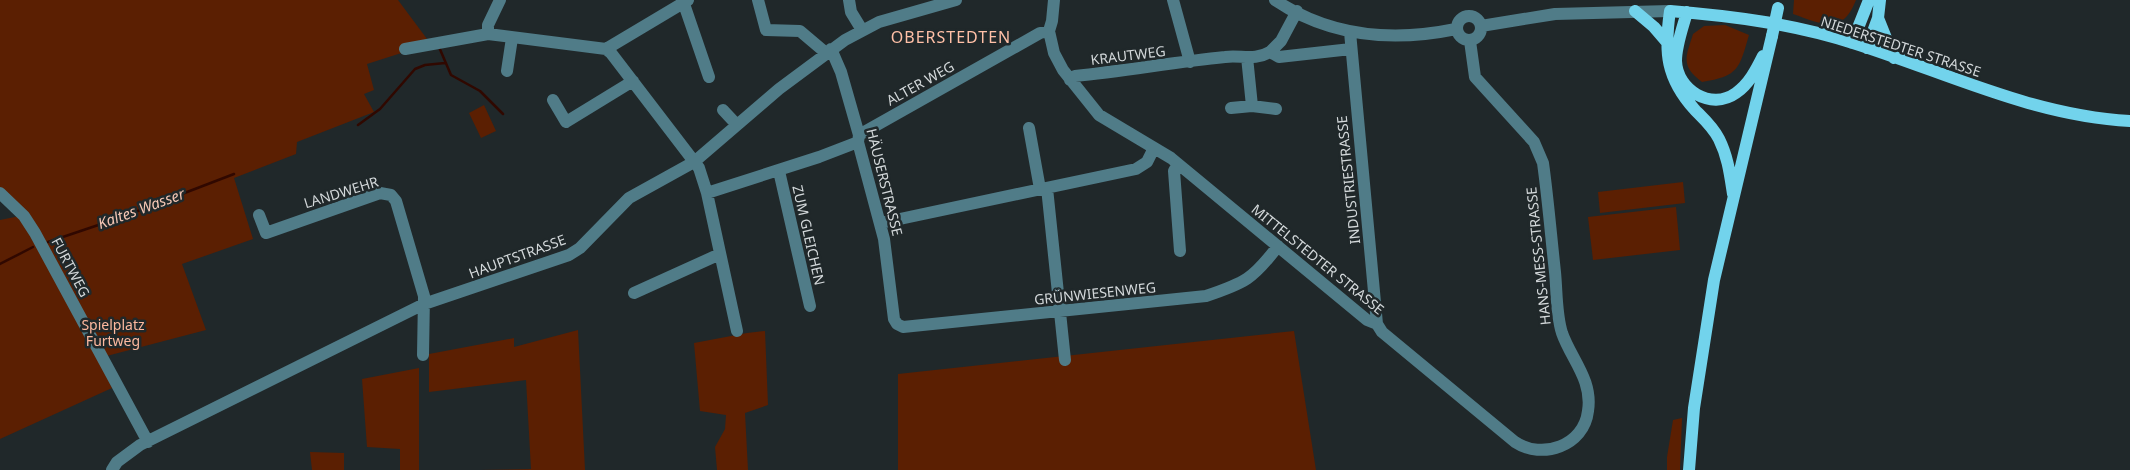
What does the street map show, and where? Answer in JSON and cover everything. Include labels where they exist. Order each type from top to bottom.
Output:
[{"type":"main road","points":[[1852,43],[1868,0]]},
{"type":"main road","points":[[1867,48],[1878,18],[1880,0]]},
{"type":"main road","points":[[1689,470],[1694,408],[1708,314],[1733,194],[1780,3]]},
{"type":"main road","points":[[1635,11],[1654,26],[1666,41]]},
{"type":"main road","points":[[1670,11],[1666,41],[1669,64],[1676,84],[1714,131],[1728,159],[1733,194]]},
{"type":"main road","name":"NIEDERSTEDTER STRASSE","points":[[1670,11],[1789,26],[1852,43],[2016,100],[2063,113],[2130,121]]},
{"type":"main road","points":[[1687,12],[1677,52],[1677,67],[1688,89],[1704,99],[1725,99],[1745,87],[1772,36]]},
{"type":"main road","points":[[1878,18],[1894,58]]},
{"type":"street","points":[[488,34],[488,25],[500,0]]},
{"type":"street","points":[[758,0],[766,30],[800,31],[828,51]]},
{"type":"street","points":[[849,0],[851,12],[862,30]]},
{"type":"street","name":"HAUPTSTRASSE","points":[[112,470],[117,462],[148,442],[424,304],[569,255],[580,248],[628,198],[694,162],[828,51],[879,22],[938,3],[956,0]]},
{"type":"street","name":"MITTELSTEDTER STRASSE","points":[[1054,0],[1052,22],[1048,31],[1054,53],[1070,80],[1099,116],[1178,164],[1368,320],[1377,324],[1382,332],[1428,372],[1515,442],[1532,451]]},
{"type":"street","name":"KRAUTWEG","points":[[1173,0],[1190,62]]},
{"type":"street","name":"NIEDERSTEDTER STRASSE","points":[[1276,0],[1329,27],[1350,32],[1412,36],[1456,29],[1458,21],[1469,16],[1476,18],[1481,26],[1555,14],[1670,11]]},
{"type":"street","name":"NIEDERSTEDTER STRASSE","points":[[1285,0],[1297,11]]},
{"type":"street","points":[[606,49],[686,2],[709,77]]},
{"type":"street","points":[[1270,52],[1282,41],[1297,11]]},
{"type":"street","points":[[1456,29],[1460,37],[1470,41],[1479,36],[1481,26]]},
{"type":"street","name":"ALTER WEG","points":[[707,193],[778,170],[858,138],[1016,46],[1040,33],[1048,31]]},
{"type":"street","name":"INDUSTRIESTRASSE","points":[[1350,32],[1377,324]]},
{"type":"street","points":[[405,49],[488,34],[606,49],[611,53],[701,173],[737,331]]},
{"type":"street","points":[[507,71],[512,38]]},
{"type":"street","name":"HANS-MESS-STRASSE","points":[[1470,41],[1475,77],[1534,142],[1542,157],[1561,330],[1587,388],[1588,412],[1581,430],[1561,446],[1551,450],[1532,451]]},
{"type":"street","name":"KRAUTWEG","points":[[1070,80],[1075,76],[1227,57],[1259,58],[1270,52],[1279,57],[1351,49]]},
{"type":"street","name":"HÄUSERSTRASSE","points":[[828,51],[841,72],[881,223],[894,319],[897,324]]},
{"type":"street","points":[[1247,57],[1252,106]]},
{"type":"street","points":[[553,100],[566,122],[633,81]]},
{"type":"street","points":[[1231,108],[1252,106],[1276,108]]},
{"type":"street","points":[[723,110],[737,126]]},
{"type":"street","points":[[1029,128],[1044,188],[1065,360]]},
{"type":"street","points":[[881,223],[1136,169],[1147,162],[1154,148]]},
{"type":"street","points":[[1178,164],[1174,170],[1180,251]]},
{"type":"street","name":"ZUM GLEICHEN","points":[[778,170],[810,306]]},
{"type":"street","name":"FURTWEG","points":[[0,193],[24,216],[36,233],[148,442]]},
{"type":"street","name":"LANDWEHR","points":[[259,214],[266,233],[380,193],[391,195],[396,202],[424,296],[424,304]]},
{"type":"street","name":"GRÜNWIESENWEG","points":[[897,324],[903,327],[1206,296],[1248,280],[1263,266],[1278,246]]},
{"type":"street","points":[[634,293],[720,254]]},
{"type":"street","points":[[423,354],[424,304]]},
{"type":"green space","name":"Spielplatz Furtweg","points":[[0,0],[398,0],[433,47],[417,48],[367,64],[374,90],[364,94],[374,112],[297,142],[296,154],[234,178],[253,239],[182,264],[206,330],[99,358],[112,388],[0,439],[0,220],[25,215],[0,187]]},
{"type":"green space","points":[[1794,0],[1856,0],[1844,19],[1838,23],[1830,24],[1813,21],[1793,14]]},
{"type":"green space","points":[[1725,25],[1749,35],[1743,56],[1736,69],[1724,77],[1702,82],[1690,71],[1687,60],[1693,34],[1704,26]]},
{"type":"green space","points":[[484,105],[496,131],[481,138],[469,113]]},
{"type":"green space","points":[[1683,182],[1685,203],[1600,213],[1598,192]]},
{"type":"green space","points":[[1676,207],[1680,250],[1593,260],[1588,217]]},
{"type":"green space","points":[[578,330],[585,470],[480,470],[531,469],[526,380],[429,392],[429,354],[514,338],[514,347]]},
{"type":"green space","points":[[765,331],[768,405],[745,413],[748,470],[717,470],[715,447],[725,429],[726,415],[700,411],[694,343]]},
{"type":"green space","points":[[1294,331],[1316,470],[898,470],[898,374]]},
{"type":"green space","points":[[419,368],[419,470],[400,470],[400,449],[367,447],[362,379]]},
{"type":"green space","points":[[1682,418],[1680,470],[1667,470],[1667,457],[1673,420]]},
{"type":"green space","points":[[310,452],[344,453],[344,470],[312,470]]},
{"type":"waterway","name":"Kaltes Wasser","points":[[439,47],[451,75],[480,91],[503,114]]},
{"type":"waterway","name":"Kaltes Wasser","points":[[358,125],[380,109],[415,69],[425,65],[445,63]]},
{"type":"waterway","name":"Kaltes Wasser","points":[[48,242],[122,217],[234,174]]},
{"type":"waterway","name":"Kaltes Wasser","points":[[0,264],[33,247]]},
{"type":"district","name":"OBERSTEDTEN","points":[[951,37]]}]
